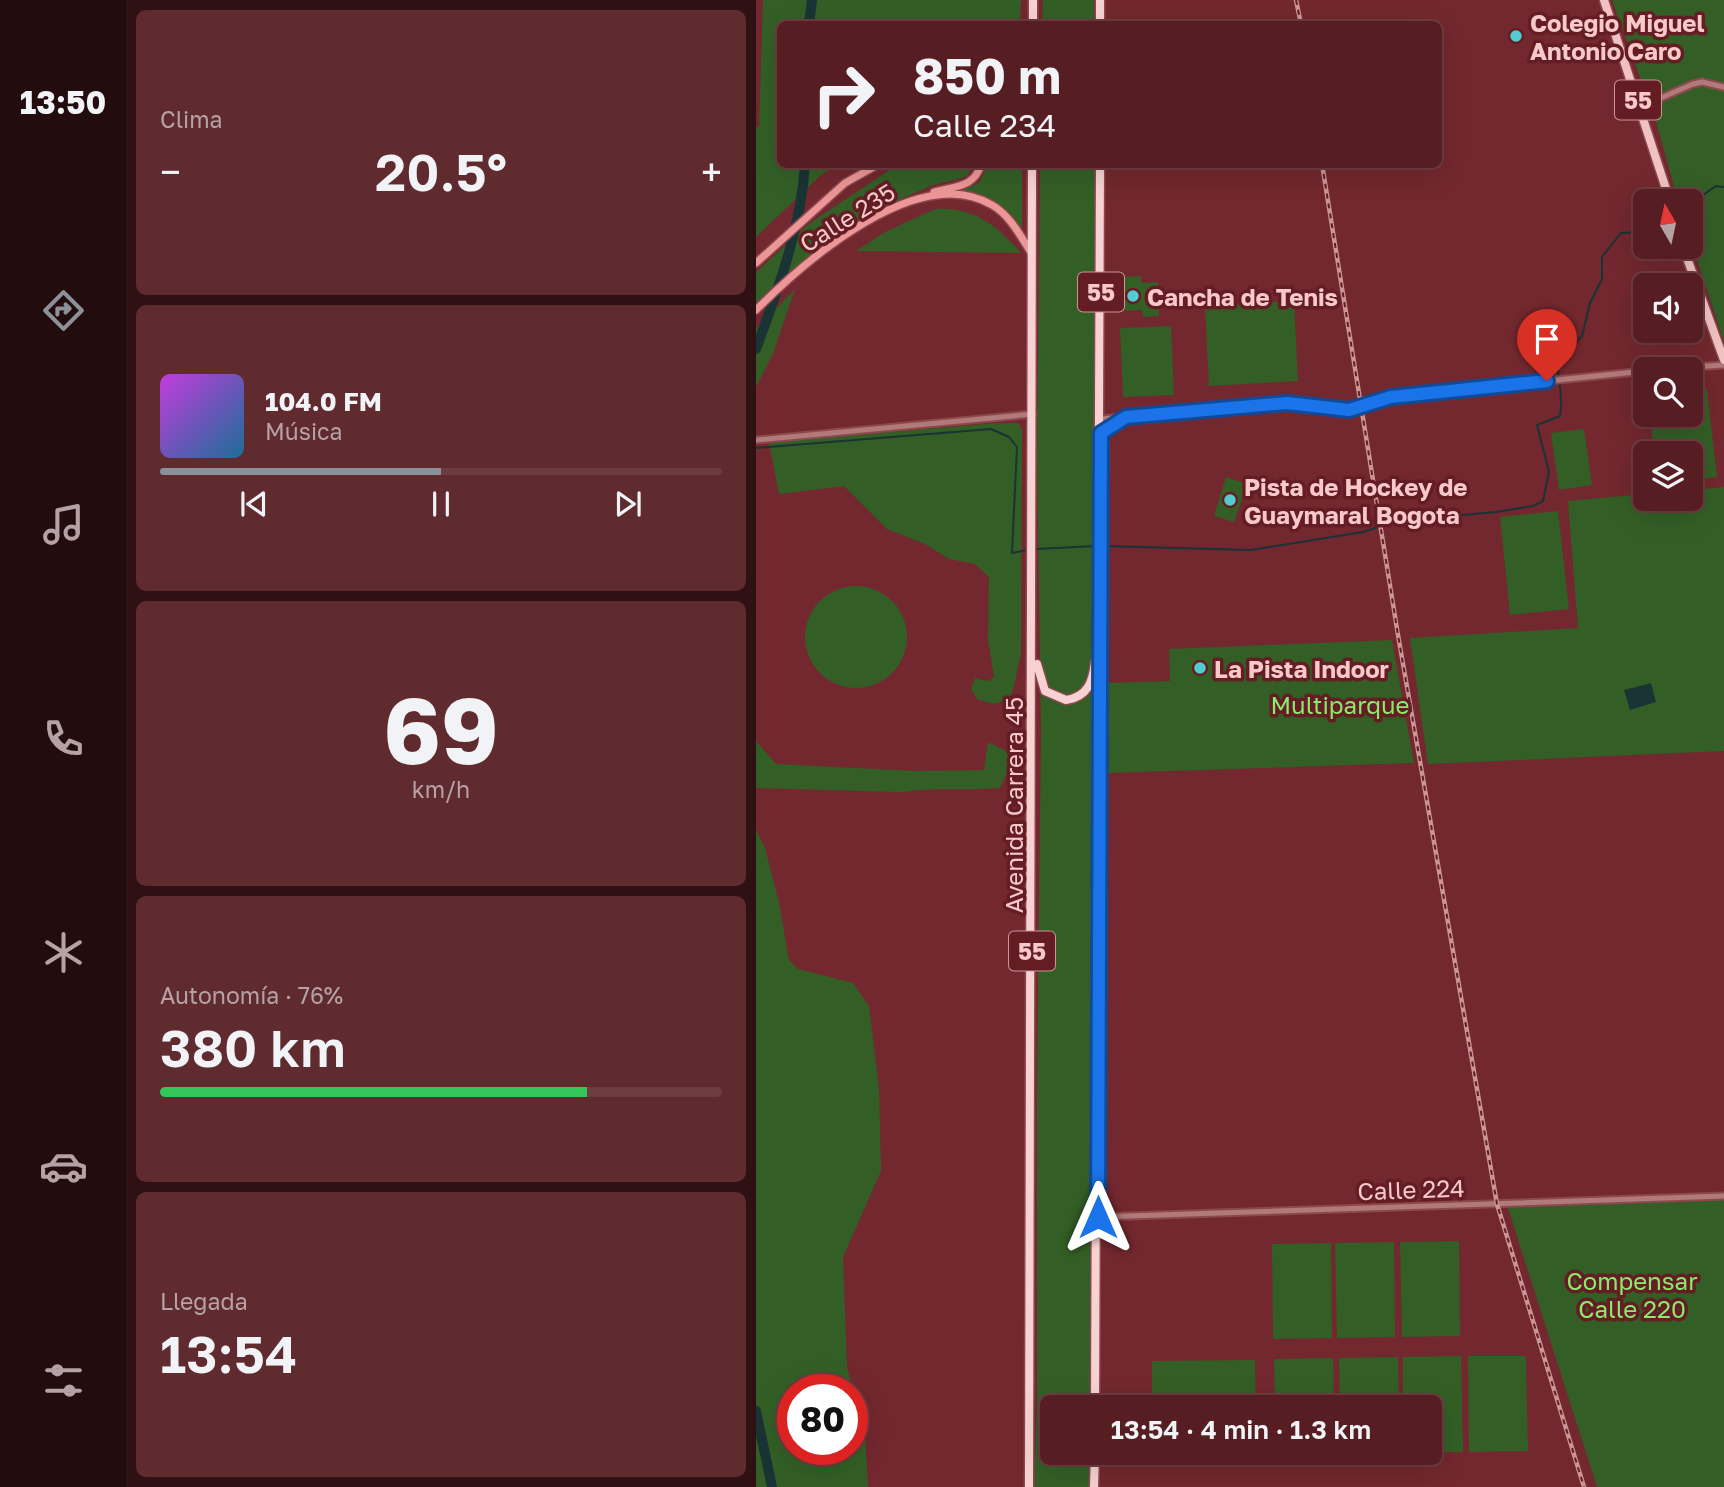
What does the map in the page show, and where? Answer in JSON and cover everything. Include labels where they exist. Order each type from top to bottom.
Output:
[{"type":"highway","points":[[1033,21],[1034,0]]},
{"type":"highway","points":[[1100,0],[1100,21]]},
{"type":"highway","name":"Avenida Carrera 45","points":[[1029,1487],[1032,168]]},
{"type":"highway","name":"55","points":[[1096,1395],[1100,168]]},
{"type":"highway","points":[[1033,619],[1039,679],[1045,691],[1061,700],[1075,699],[1089,687],[1099,625]]},
{"type":"highway","points":[[1094,1487],[1095,1465]]},
{"type":"main road","name":"55","points":[[1604,0],[1666,189]]},
{"type":"main road","name":"Calle 235","points":[[756,263],[820,204],[845,184],[872,168]]},
{"type":"main road","points":[[920,196],[970,183],[980,168]]},
{"type":"main road","name":"Calle 235","points":[[756,310],[792,275],[841,240],[892,209],[920,196],[959,195],[994,206],[1011,223],[1032,255]]},
{"type":"main road","points":[[1687,259],[1724,363]]},
{"type":"street","points":[[1640,107],[1693,84],[1702,82],[1724,87]]},
{"type":"street","points":[[1703,365],[1724,363]]},
{"type":"street","points":[[1101,419],[1287,403],[1349,410],[1391,397],[1633,371]]},
{"type":"street","points":[[756,440],[1033,414]]},
{"type":"street","points":[[1101,433],[1126,417]]},
{"type":"street","name":"Calle 224","points":[[1098,1217],[1724,1196]]},
{"type":"green space","points":[[763,0],[1021,0],[1020,21],[777,21],[777,168],[832,168],[820,176],[756,237],[756,127],[759,127]]},
{"type":"green space","points":[[1043,0],[1094,0],[1094,21],[1042,21]]},
{"type":"green space","points":[[1612,0],[1724,0],[1724,342],[1697,259],[1703,259],[1703,189],[1675,189],[1656,121]]},
{"type":"green space","points":[[892,168],[972,168],[967,176],[936,184],[902,198],[857,223],[815,253],[756,303],[756,272],[810,223]]},
{"type":"green space","points":[[986,168],[1022,168],[1022,233],[1010,216],[996,204],[959,191],[979,183]]},
{"type":"green space","points":[[1040,168],[1097,168],[1092,1395],[1040,1395],[1040,1465],[1090,1465],[1090,1487],[1034,1487],[1037,1402],[1041,732],[1037,457]]},
{"type":"green space","points":[[935,209],[962,211],[984,220],[1003,234],[1021,253],[856,251],[885,232]]},
{"type":"green space","points":[[1141,276],[1141,283],[1158,282],[1159,316],[1143,317],[1142,310],[1125,311],[1123,277]]},
{"type":"green space","points":[[795,289],[773,354],[756,387],[756,329]]},
{"type":"green space","points":[[1294,301],[1298,381],[1209,386],[1205,306]]},
{"type":"green space","points":[[1171,326],[1174,395],[1123,397],[1120,328]]},
{"type":"green space","points":[[1703,389],[1707,389],[1717,477],[1703,479],[1703,441],[1653,441],[1651,427],[1703,427]]},
{"type":"green space","points":[[1018,423],[1022,429],[1021,656],[1013,690],[1005,700],[995,703],[978,700],[971,689],[975,678],[988,681],[994,677],[988,640],[989,577],[975,564],[949,559],[925,544],[887,529],[844,486],[779,494],[769,442]]},
{"type":"green space","points":[[1584,429],[1592,485],[1559,490],[1551,433]]},
{"type":"green space","name":"Pista de Hockey de Guaymaral Bogota","points":[[1226,477],[1247,484],[1234,522],[1214,516]]},
{"type":"green space","name":"Multiparque","points":[[1724,487],[1724,751],[1428,764],[1410,638],[1578,628],[1568,501],[1633,495],[1633,511],[1703,511],[1703,489]]},
{"type":"green space","points":[[1558,511],[1569,609],[1510,615],[1500,517]]},
{"type":"green space","points":[[856,586],[876,590],[892,601],[903,617],[907,637],[903,657],[892,673],[876,684],[856,688],[836,684],[820,673],[809,657],[805,637],[809,617],[820,601],[836,590]]},
{"type":"green space","name":"Multiparque","points":[[1392,640],[1414,763],[1107,773],[1107,683],[1170,681],[1169,649]]},
{"type":"green space","points":[[756,741],[776,764],[916,771],[984,770],[988,742],[1012,754],[1017,765],[1008,770],[1000,788],[903,792],[756,788]]},
{"type":"green space","points":[[756,830],[765,848],[779,903],[789,960],[798,969],[853,983],[869,1006],[879,1087],[881,1171],[843,1257],[849,1374],[777,1374],[777,1465],[867,1465],[868,1487],[756,1487]]},
{"type":"green space","name":"Compensar Calle 220","points":[[1724,1198],[1724,1487],[1597,1487],[1507,1205]]},
{"type":"green space","points":[[1459,1241],[1460,1336],[1402,1337],[1400,1242]]},
{"type":"green space","points":[[1394,1242],[1395,1337],[1337,1338],[1335,1243]]},
{"type":"green space","points":[[1331,1243],[1332,1338],[1273,1339],[1272,1244]]},
{"type":"green space","points":[[1461,1356],[1463,1452],[1442,1452],[1442,1395],[1403,1395],[1403,1357]]},
{"type":"green space","points":[[1468,1356],[1526,1356],[1528,1451],[1469,1452]]},
{"type":"green space","points":[[1398,1357],[1399,1395],[1340,1395],[1339,1358]]},
{"type":"green space","points":[[1333,1358],[1334,1395],[1275,1395],[1274,1359]]},
{"type":"green space","points":[[1255,1360],[1256,1395],[1152,1395],[1152,1361]]},
{"type":"water","points":[[1651,683],[1656,702],[1630,710],[1624,690]]},
{"type":"waterway","points":[[809,21],[812,0]]},
{"type":"waterway","points":[[756,349],[794,235],[805,168]]},
{"type":"waterway","points":[[1703,195],[1716,186],[1724,187]]},
{"type":"waterway","points":[[1102,546],[1251,550],[1363,532],[1397,521],[1496,512],[1533,506],[1543,501],[1549,472],[1537,425],[1560,416],[1558,360],[1582,336],[1590,303],[1602,279],[1602,257],[1621,233],[1633,232]]},
{"type":"waterway","points":[[756,448],[991,429],[1009,437],[1017,447],[1012,553],[1027,550]]},
{"type":"waterway","points":[[1036,549],[1096,546]]},
{"type":"waterway","points":[[756,1411],[772,1487]]},
{"type":"railway","points":[[1296,0],[1300,21]]},
{"type":"railway","points":[[1323,168],[1398,635],[1497,1204],[1584,1487]]},
{"type":"place","name":"Colegio Miguel Antonio Caro","points":[[1516,36]]},
{"type":"place","name":"Cancha de Tenis","points":[[1133,296]]},
{"type":"place","name":"Pista de Hockey de Guaymaral Bogota","points":[[1230,500]]},
{"type":"place","name":"La Pista Indoor","points":[[1200,668]]},
{"type":"route","points":[[1098,1217],[1101,433],[1126,417],[1287,403],[1336,411],[1349,410],[1391,397],[1547,381]]}]
